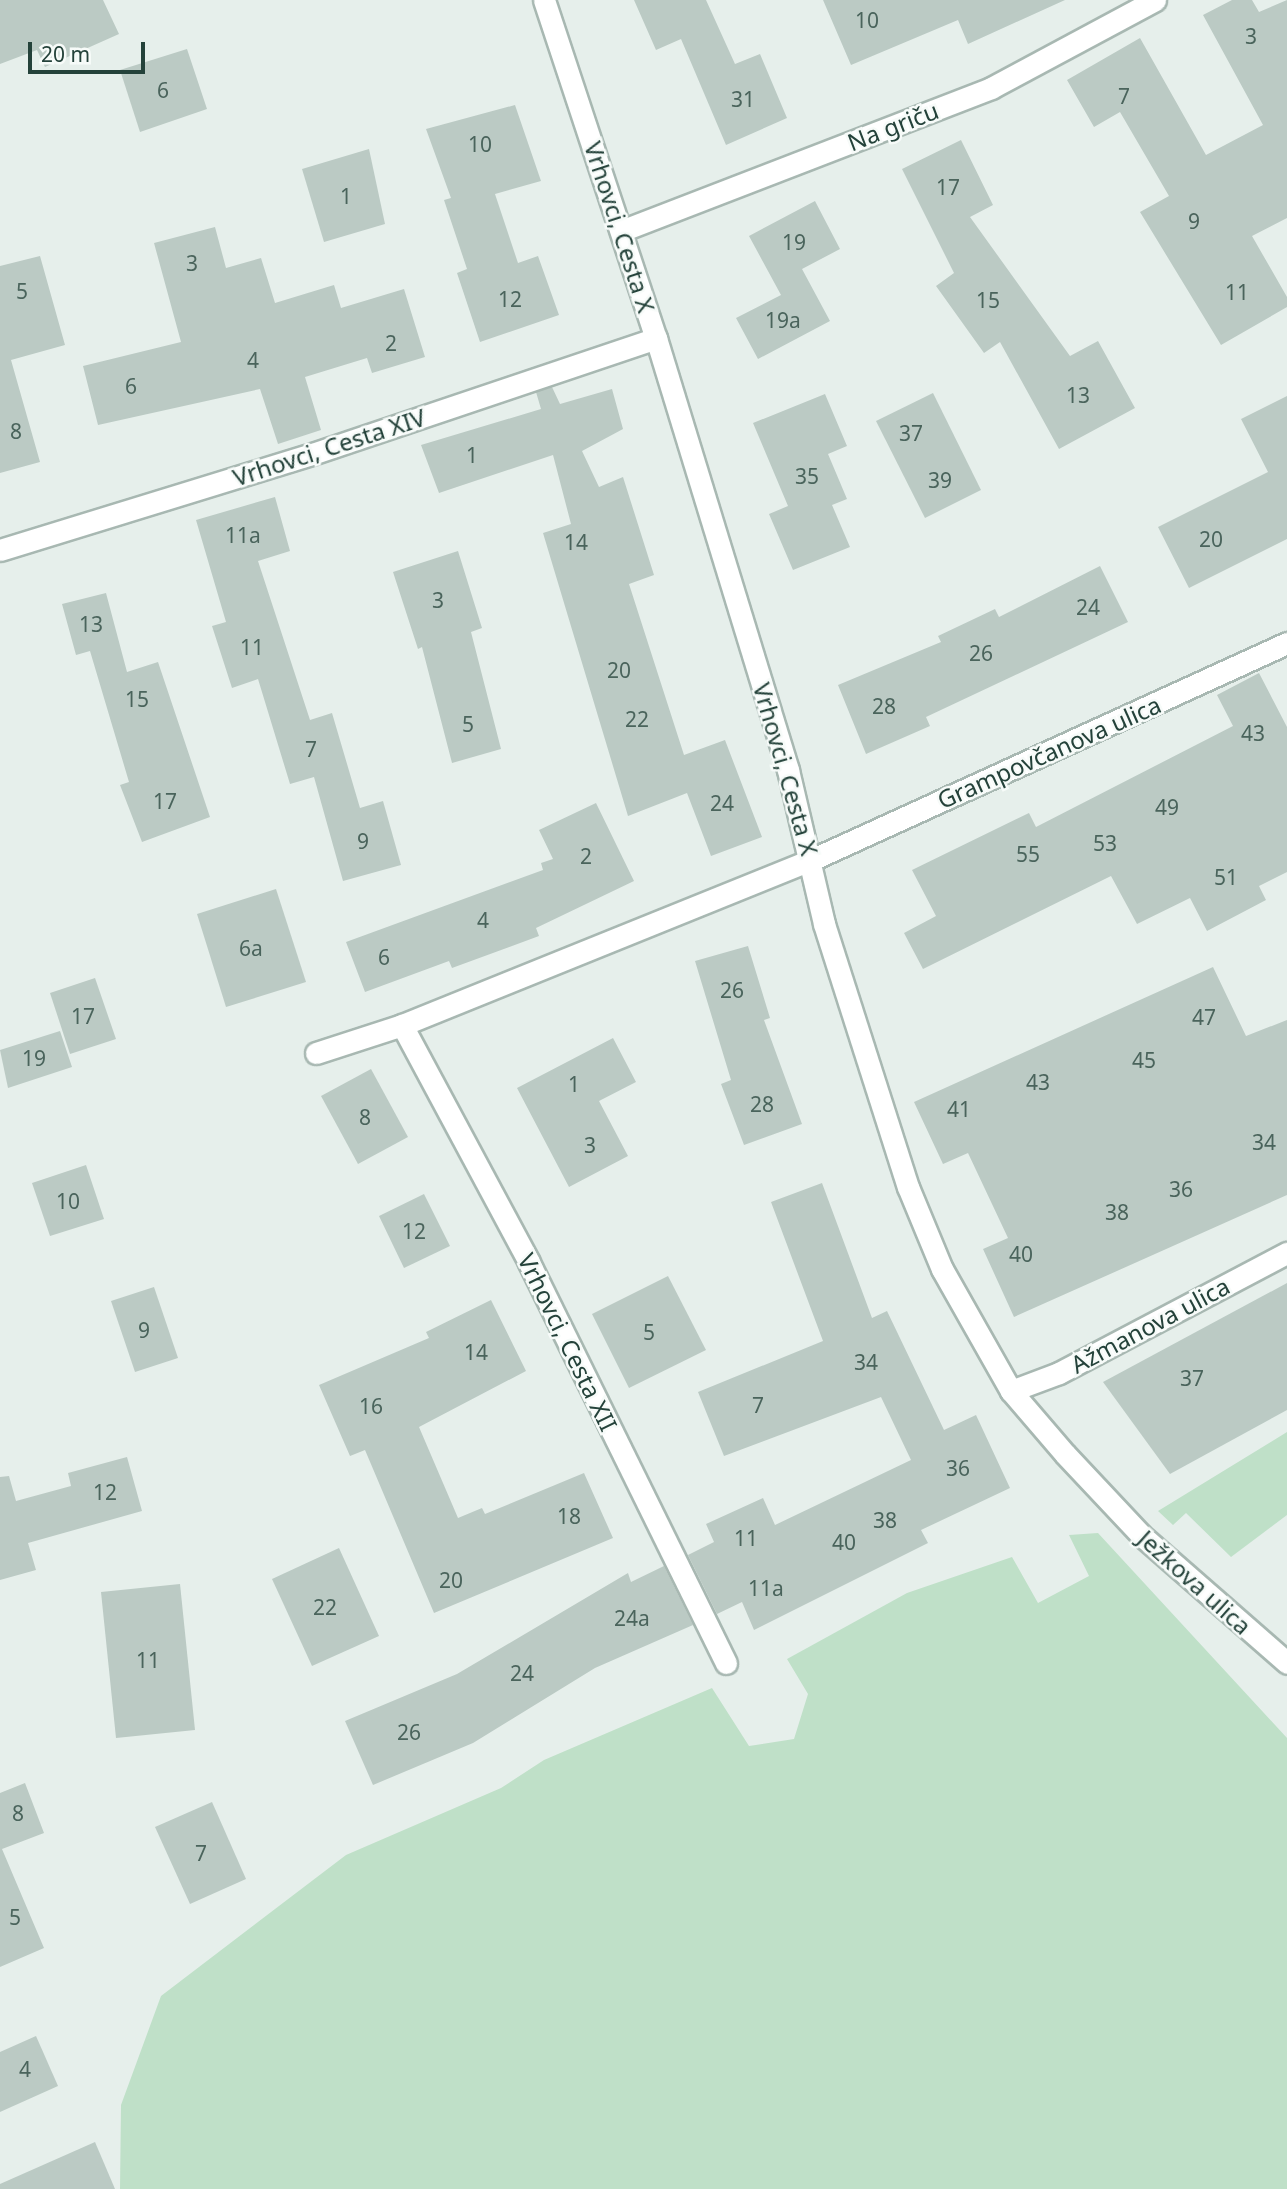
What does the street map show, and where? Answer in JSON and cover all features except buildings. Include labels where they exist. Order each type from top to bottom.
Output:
[{"type":"street","name":"Vrhovci, Cesta X","points":[[544,0],[656,338],[811,860],[824,924],[908,1187],[942,1269],[1011,1391],[1105,1497]]},
{"type":"street","name":"Na griču","points":[[621,232],[990,88],[1155,0]]},
{"type":"street","name":"Vrhovci, Cesta XIV","points":[[0,550],[656,338]]},
{"type":"street","name":"Grampovčanova ulica","points":[[811,860],[1287,643]]},
{"type":"street","points":[[316,1053],[401,1025],[811,860]]},
{"type":"street","name":"Vrhovci, Cesta XII","points":[[401,1025],[529,1262],[726,1663]]},
{"type":"street","name":"Ažmanova ulica","points":[[1011,1391],[1059,1373],[1287,1253]]},
{"type":"street","name":"Ježkova ulica","points":[[1105,1497],[1287,1663]]},
{"type":"green space","points":[[1287,1432],[1287,1515],[1231,1557],[1186,1513],[1173,1525],[1158,1511]]},
{"type":"green space","points":[[1098,1533],[1287,1738],[1287,2189],[120,2189],[121,2105],[161,1996],[346,1855],[501,1788],[544,1760],[712,1688],[749,1746],[794,1739],[808,1694],[787,1659],[907,1593],[1012,1557],[1038,1603],[1089,1576],[1069,1535]]}]
